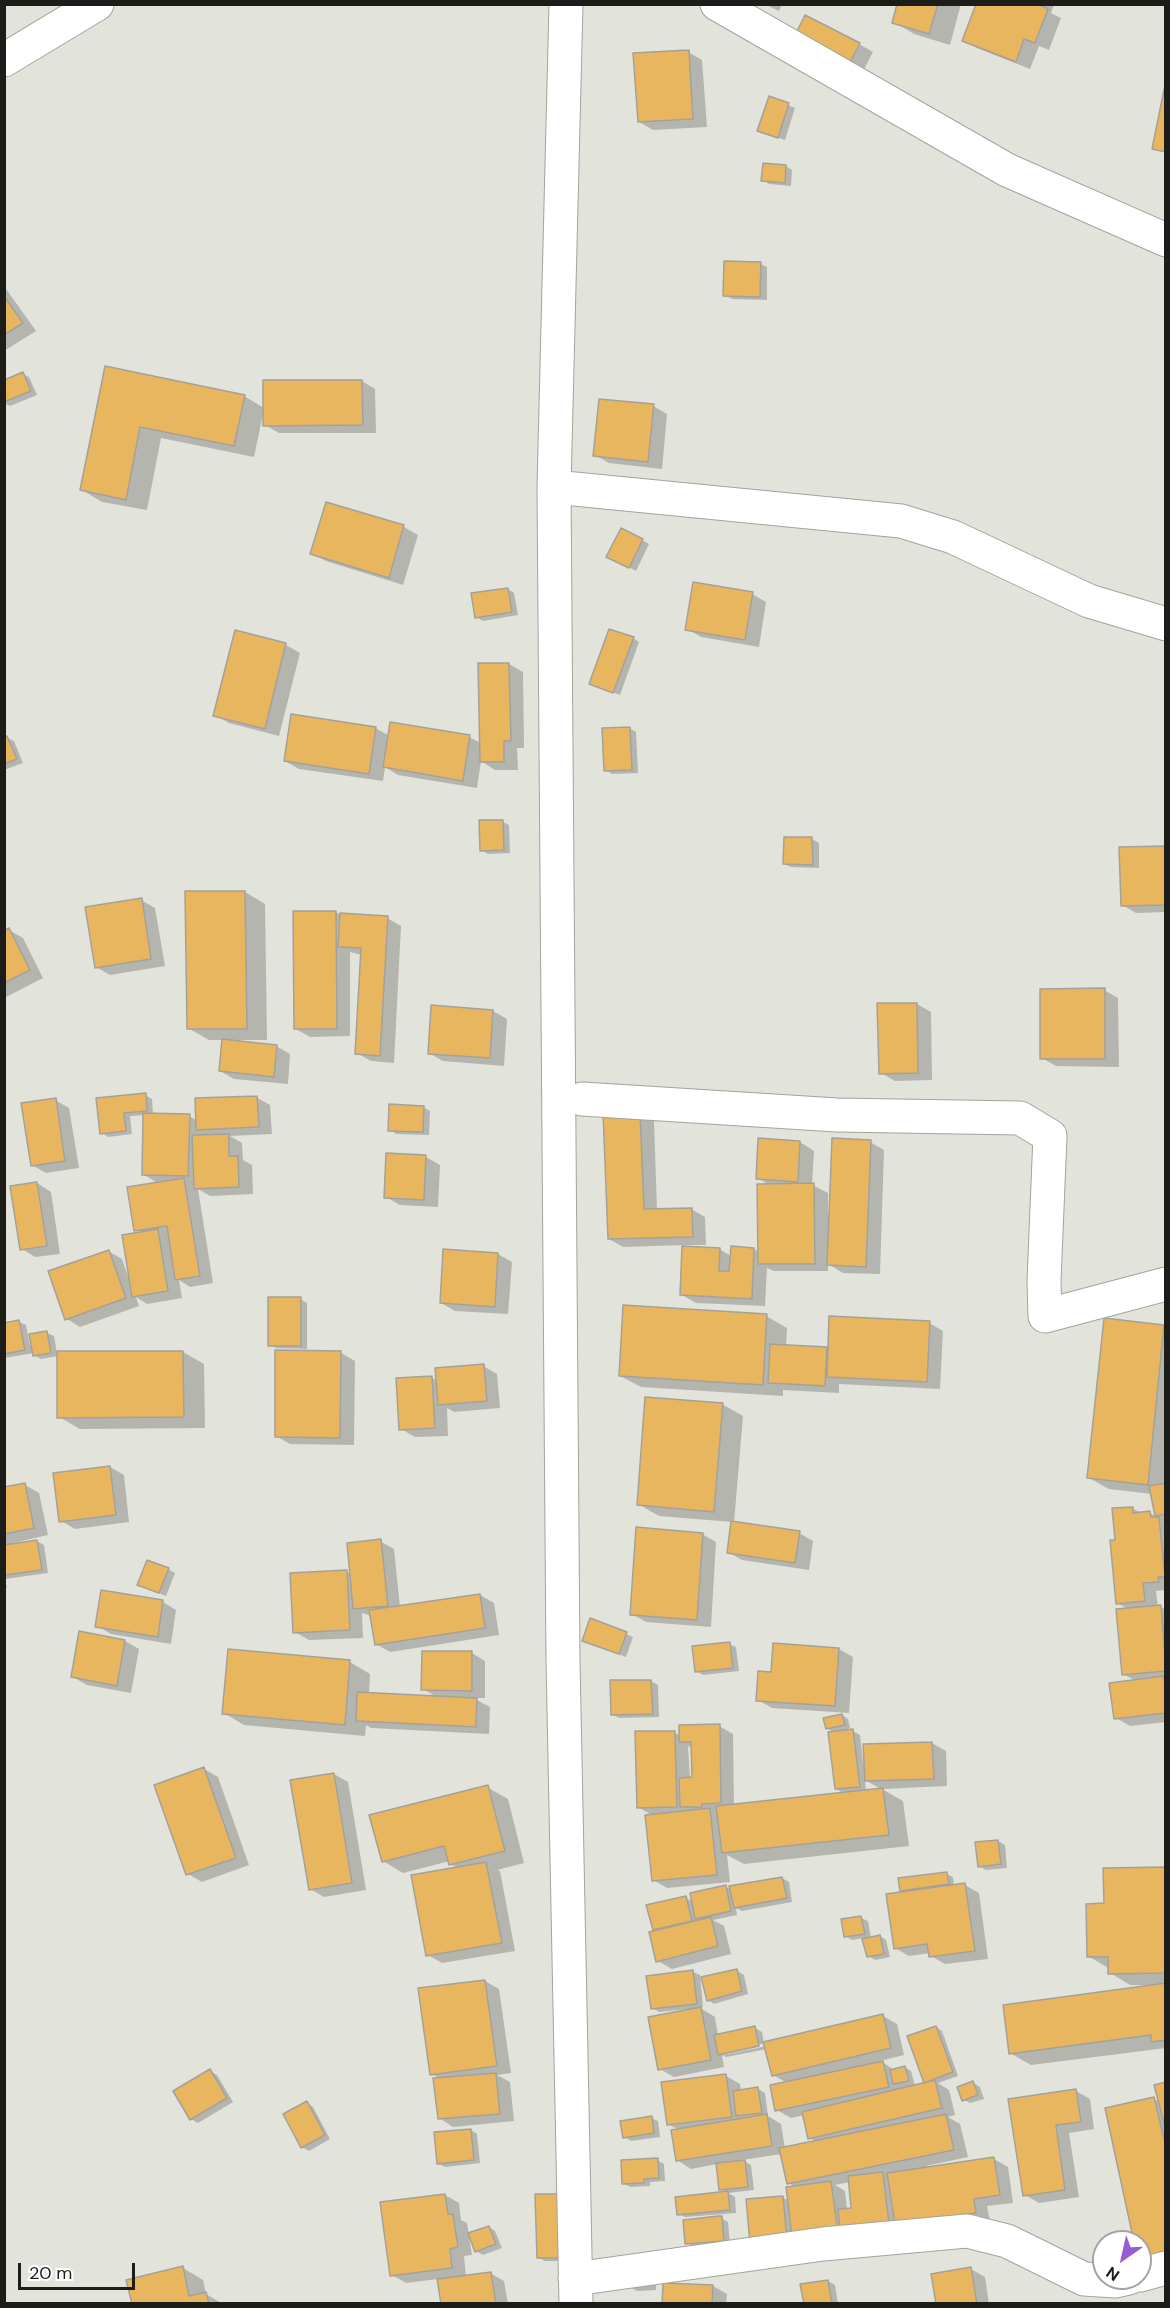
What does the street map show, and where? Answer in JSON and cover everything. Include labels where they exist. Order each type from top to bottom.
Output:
[{"type":"street","points":[[4,60],[97,4]]},
{"type":"street","points":[[566,4],[554,487],[563,1660],[576,2291],[823,2244],[967,2231],[1007,2241],[1083,2279],[1092,2280]]},
{"type":"street","points":[[717,4],[1007,170],[1166,240]]},
{"type":"street","points":[[554,487],[901,521],[953,537],[1089,601],[1166,624]]},
{"type":"street","points":[[582,1099],[837,1115],[1020,1118],[1050,1136],[1044,1281],[1045,1317],[1166,1284]]},
{"type":"building","points":[[897,4],[938,4],[929,34],[892,23]]},
{"type":"building","points":[[976,4],[1038,4],[1048,9],[1035,43],[1024,39],[1016,62],[962,41]]},
{"type":"building","points":[[805,15],[860,43],[846,70],[791,43]]},
{"type":"building","points":[[689,50],[693,119],[638,122],[633,53]]},
{"type":"building","points":[[1166,80],[1166,152],[1152,149]]},
{"type":"building","points":[[769,96],[789,103],[778,138],[757,131]]},
{"type":"building","points":[[763,163],[786,165],[785,183],[761,181]]},
{"type":"building","points":[[724,261],[761,262],[760,297],[723,296]]},
{"type":"building","points":[[4,296],[23,323],[4,335]]},
{"type":"building","points":[[105,366],[245,395],[234,446],[140,427],[126,500],[80,490]]},
{"type":"building","points":[[23,372],[31,391],[4,402],[4,380]]},
{"type":"building","points":[[263,380],[362,380],[363,425],[263,426]]},
{"type":"building","points":[[599,399],[654,404],[648,462],[593,456]]},
{"type":"building","points":[[326,502],[404,525],[389,578],[310,554]]},
{"type":"building","points":[[621,528],[643,539],[629,568],[606,557]]},
{"type":"building","points":[[693,582],[753,592],[745,640],[685,630]]},
{"type":"building","points":[[508,588],[512,612],[475,618],[471,593]]},
{"type":"building","points":[[609,629],[634,637],[613,693],[589,684]]},
{"type":"building","points":[[235,630],[286,643],[265,729],[213,716]]},
{"type":"building","points":[[478,663],[509,663],[511,741],[504,741],[504,762],[480,762]]},
{"type":"building","points":[[291,714],[376,727],[369,774],[284,761]]},
{"type":"building","points":[[390,722],[470,735],[463,781],[383,767]]},
{"type":"building","points":[[630,727],[632,770],[604,771],[602,728]]},
{"type":"building","points":[[7,736],[17,759],[4,764],[4,737]]},
{"type":"building","points":[[479,820],[503,820],[504,850],[480,851]]},
{"type":"building","points":[[784,837],[812,837],[813,865],[783,864]]},
{"type":"building","points":[[1166,846],[1166,905],[1121,906],[1119,847]]},
{"type":"building","points":[[185,891],[245,891],[247,1029],[187,1029]]},
{"type":"building","points":[[142,898],[151,959],[95,968],[85,907]]},
{"type":"building","points":[[293,911],[336,911],[337,1029],[294,1029]]},
{"type":"building","points":[[340,913],[388,916],[380,1056],[355,1054],[361,948],[338,947]]},
{"type":"building","points":[[9,928],[30,970],[4,983],[4,931]]},
{"type":"building","points":[[1105,988],[1105,1059],[1040,1059],[1040,989]]},
{"type":"building","points":[[877,1003],[917,1003],[918,1073],[879,1074]]},
{"type":"building","points":[[431,1005],[493,1010],[490,1058],[428,1054]]},
{"type":"building","points":[[222,1039],[277,1045],[274,1077],[219,1071]]},
{"type":"building","points":[[146,1093],[147,1111],[124,1113],[126,1131],[100,1134],[96,1098]]},
{"type":"building","points":[[257,1096],[259,1127],[196,1130],[195,1098]]},
{"type":"building","points":[[56,1098],[65,1161],[31,1166],[21,1103]]},
{"type":"building","points":[[389,1104],[424,1106],[423,1132],[388,1131]]},
{"type":"building","points":[[640,1111],[644,1209],[692,1208],[693,1237],[608,1239],[603,1112]]},
{"type":"building","points":[[143,1113],[190,1114],[188,1176],[142,1175]]},
{"type":"building","points":[[229,1134],[229,1156],[238,1156],[239,1187],[194,1189],[192,1135]]},
{"type":"building","points":[[758,1138],[800,1141],[798,1182],[756,1179]]},
{"type":"building","points":[[832,1138],[871,1140],[866,1267],[827,1265]]},
{"type":"building","points":[[386,1153],[426,1155],[424,1200],[384,1198]]},
{"type":"building","points":[[184,1178],[200,1276],[175,1280],[167,1226],[134,1231],[127,1187]]},
{"type":"building","points":[[37,1182],[47,1246],[20,1250],[10,1186]]},
{"type":"building","points":[[814,1183],[815,1264],[758,1264],[757,1184]]},
{"type":"building","points":[[158,1229],[168,1291],[132,1297],[122,1235]]},
{"type":"building","points":[[682,1246],[720,1248],[719,1271],[729,1271],[731,1246],[754,1248],[752,1299],[680,1295]]},
{"type":"building","points":[[443,1249],[498,1253],[495,1307],[440,1303]]},
{"type":"building","points":[[109,1250],[126,1298],[65,1320],[48,1271]]},
{"type":"building","points":[[268,1297],[301,1297],[301,1346],[268,1346]]},
{"type":"building","points":[[623,1305],[767,1314],[763,1385],[619,1376]]},
{"type":"building","points":[[829,1316],[930,1321],[927,1382],[827,1377]]},
{"type":"building","points":[[1104,1318],[1164,1325],[1148,1485],[1087,1478]]},
{"type":"building","points":[[19,1320],[25,1350],[4,1354],[4,1323]]},
{"type":"building","points":[[47,1331],[51,1353],[33,1356],[29,1334]]},
{"type":"building","points":[[770,1344],[827,1347],[825,1386],[768,1383]]},
{"type":"building","points":[[275,1350],[341,1351],[340,1438],[275,1437]]},
{"type":"building","points":[[57,1351],[183,1351],[184,1417],[57,1418]]},
{"type":"building","points":[[484,1364],[487,1401],[438,1405],[435,1368]]},
{"type":"building","points":[[432,1376],[435,1428],[399,1430],[396,1378]]},
{"type":"building","points":[[645,1397],[723,1403],[714,1512],[637,1505]]},
{"type":"building","points":[[110,1466],[116,1515],[59,1522],[53,1473]]},
{"type":"building","points":[[25,1483],[34,1528],[4,1534],[4,1487]]},
{"type":"building","points":[[1166,1483],[1166,1514],[1155,1516],[1149,1486]]},
{"type":"building","points":[[1133,1507],[1133,1513],[1150,1511],[1151,1517],[1159,1517],[1165,1577],[1158,1577],[1159,1582],[1143,1583],[1145,1601],[1116,1604],[1110,1540],[1115,1540],[1112,1508]]},
{"type":"building","points":[[731,1521],[800,1531],[795,1563],[727,1553]]},
{"type":"building","points":[[636,1527],[703,1533],[697,1620],[630,1615]]},
{"type":"building","points":[[381,1539],[388,1606],[353,1609],[347,1543]]},
{"type":"building","points":[[37,1540],[42,1570],[4,1575],[4,1545]]},
{"type":"building","points":[[147,1560],[169,1568],[159,1593],[137,1585]]},
{"type":"building","points":[[347,1570],[350,1630],[293,1633],[290,1573]]},
{"type":"building","points":[[101,1590],[163,1600],[158,1637],[95,1627]]},
{"type":"building","points":[[480,1594],[485,1628],[375,1645],[369,1610]]},
{"type":"building","points":[[1161,1605],[1166,1671],[1122,1675],[1116,1609]]},
{"type":"building","points":[[590,1618],[627,1632],[619,1654],[582,1641]]},
{"type":"building","points":[[79,1631],[125,1640],[117,1686],[71,1677]]},
{"type":"building","points":[[730,1642],[733,1668],[695,1672],[692,1646]]},
{"type":"building","points":[[773,1643],[839,1648],[835,1706],[756,1701],[758,1671],[771,1672]]},
{"type":"building","points":[[228,1649],[350,1660],[345,1725],[222,1714]]},
{"type":"building","points":[[422,1651],[472,1651],[472,1691],[421,1690]]},
{"type":"building","points":[[1164,1676],[1166,1713],[1114,1719],[1109,1683]]},
{"type":"building","points":[[610,1680],[651,1680],[653,1714],[611,1715]]},
{"type":"building","points":[[357,1692],[477,1698],[476,1727],[356,1721]]},
{"type":"building","points":[[842,1714],[845,1725],[826,1729],[823,1718]]},
{"type":"building","points":[[720,1724],[721,1803],[702,1804],[702,1807],[680,1807],[679,1778],[692,1777],[691,1742],[679,1742],[679,1725]]},
{"type":"building","points":[[853,1729],[860,1787],[835,1789],[828,1732]]},
{"type":"building","points":[[635,1731],[675,1731],[677,1807],[637,1808]]},
{"type":"building","points":[[932,1742],[934,1779],[865,1781],[863,1744]]},
{"type":"building","points":[[204,1767],[236,1858],[186,1875],[154,1785]]},
{"type":"building","points":[[334,1773],[352,1883],[309,1890],[290,1780]]},
{"type":"building","points":[[488,1785],[505,1851],[449,1865],[444,1846],[382,1862],[369,1815]]},
{"type":"building","points":[[883,1788],[889,1835],[722,1853],[716,1806]]},
{"type":"building","points":[[710,1808],[717,1875],[652,1881],[645,1815]]},
{"type":"building","points":[[998,1840],[1001,1864],[978,1867],[975,1842]]},
{"type":"building","points":[[486,1862],[502,1943],[426,1956],[411,1875]]},
{"type":"building","points":[[1166,1867],[1166,1973],[1108,1974],[1108,1957],[1087,1957],[1086,1904],[1104,1903],[1103,1868]]},
{"type":"building","points":[[947,1872],[949,1884],[900,1891],[898,1878]]},
{"type":"building","points":[[782,1877],[787,1898],[734,1908],[729,1886]]},
{"type":"building","points":[[965,1883],[975,1951],[929,1957],[927,1944],[894,1949],[886,1894]]},
{"type":"building","points":[[726,1885],[731,1911],[695,1919],[690,1893]]},
{"type":"building","points":[[686,1896],[692,1921],[653,1930],[646,1905]]},
{"type":"building","points":[[861,1916],[865,1934],[844,1937],[841,1919]]},
{"type":"building","points":[[711,1917],[718,1946],[656,1962],[649,1932]]},
{"type":"building","points":[[880,1935],[884,1954],[867,1957],[862,1939]]},
{"type":"building","points":[[737,1969],[742,1991],[707,2001],[701,1977]]},
{"type":"building","points":[[693,1970],[697,2004],[651,2009],[646,1976]]},
{"type":"building","points":[[485,1980],[497,2066],[430,2075],[418,1988]]},
{"type":"building","points":[[1166,1983],[1166,2040],[1151,2042],[1151,2035],[1009,2054],[1003,2005]]},
{"type":"building","points":[[701,2007],[711,2060],[658,2070],[648,2017]]},
{"type":"building","points":[[883,2014],[891,2048],[772,2076],[763,2042]]},
{"type":"building","points":[[755,2026],[759,2046],[718,2055],[714,2035]]},
{"type":"building","points":[[936,2026],[953,2072],[924,2083],[907,2036]]},
{"type":"building","points":[[883,2061],[889,2087],[775,2111],[770,2085]]},
{"type":"building","points":[[905,2066],[909,2081],[893,2084],[890,2070]]},
{"type":"building","points":[[210,2069],[227,2098],[190,2120],[173,2091]]},
{"type":"building","points":[[496,2073],[500,2114],[438,2119],[433,2078]]},
{"type":"building","points":[[726,2074],[732,2117],[667,2125],[661,2082]]},
{"type":"building","points":[[935,2080],[942,2108],[808,2139],[802,2112]]},
{"type":"building","points":[[973,2081],[978,2095],[962,2101],[957,2087]]},
{"type":"building","points":[[1166,2082],[1166,2131],[1154,2085]]},
{"type":"building","points":[[758,2087],[762,2113],[736,2116],[733,2091]]},
{"type":"building","points":[[1076,2089],[1081,2122],[1056,2125],[1065,2190],[1023,2196],[1008,2099]]},
{"type":"building","points":[[1154,2097],[1166,2147],[1166,2257],[1152,2260],[1152,2230],[1131,2230],[1105,2108]]},
{"type":"building","points":[[307,2101],[325,2135],[301,2148],[283,2114]]},
{"type":"building","points":[[767,2114],[772,2146],[676,2161],[671,2130]]},
{"type":"building","points":[[946,2114],[954,2150],[787,2184],[779,2148]]},
{"type":"building","points":[[652,2116],[654,2133],[623,2138],[620,2121]]},
{"type":"building","points":[[471,2129],[474,2160],[437,2164],[434,2132]]},
{"type":"building","points":[[994,2157],[1000,2195],[974,2199],[976,2213],[895,2225],[887,2173]]},
{"type":"building","points":[[658,2158],[659,2178],[644,2179],[644,2183],[622,2184],[621,2160]]},
{"type":"building","points":[[745,2160],[748,2187],[719,2190],[716,2163]]},
{"type":"building","points":[[883,2172],[889,2224],[840,2229],[838,2209],[851,2208],[848,2176]]},
{"type":"building","points":[[831,2181],[838,2232],[792,2237],[786,2187]]},
{"type":"building","points":[[728,2191],[730,2210],[677,2215],[675,2197]]},
{"type":"building","points":[[445,2194],[448,2214],[453,2214],[458,2247],[450,2249],[452,2268],[390,2276],[380,2202]]},
{"type":"building","points":[[535,2194],[561,2194],[562,2258],[537,2258]]},
{"type":"building","points":[[783,2196],[787,2240],[750,2243],[746,2199]]},
{"type":"building","points":[[722,2216],[724,2241],[685,2244],[683,2220]]},
{"type":"building","points":[[489,2226],[496,2244],[475,2252],[468,2233]]},
{"type":"building","points":[[183,2266],[189,2296],[206,2292],[209,2304],[132,2304],[126,2280]]},
{"type":"building","points":[[971,2267],[977,2304],[936,2304],[931,2274]]},
{"type":"building","points":[[491,2272],[496,2304],[441,2304],[437,2279]]},
{"type":"building","points":[[828,2280],[832,2304],[804,2304],[800,2284]]},
{"type":"building","points":[[663,2283],[713,2285],[712,2304],[662,2304]]}]
